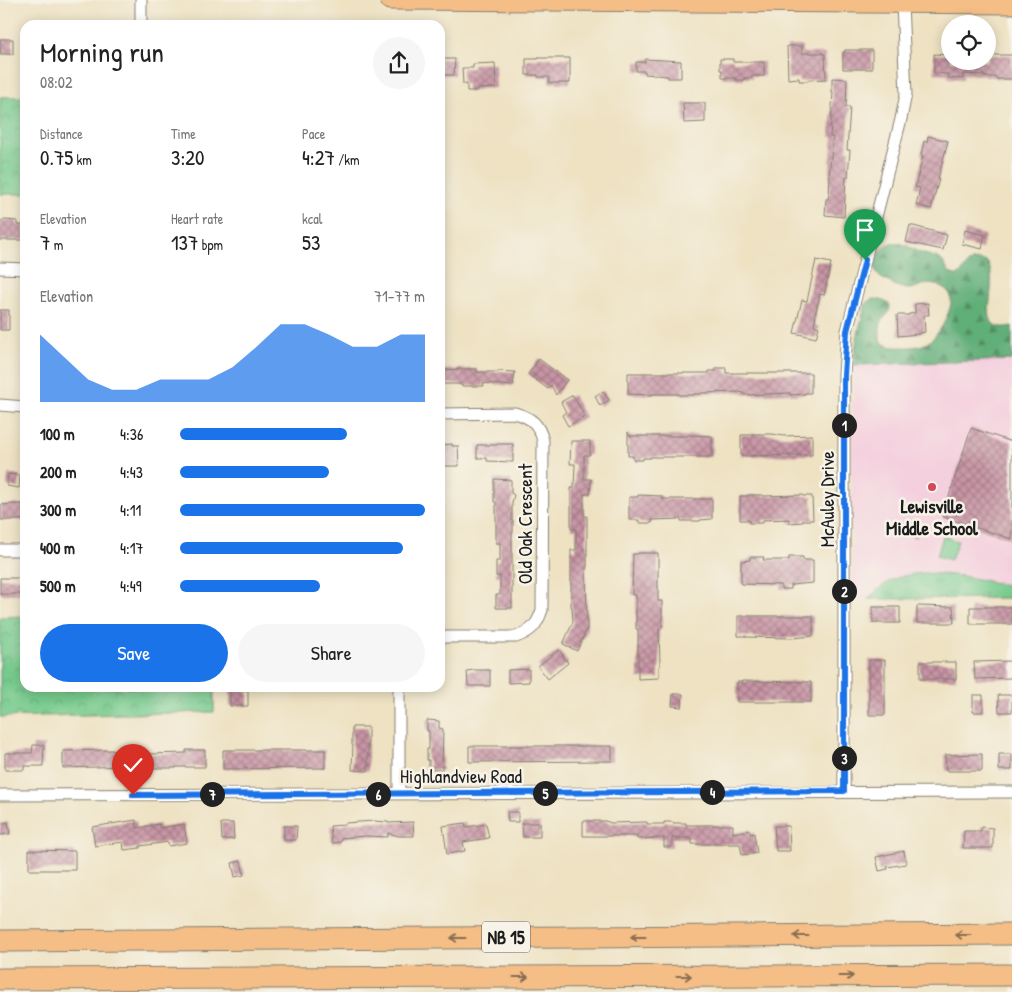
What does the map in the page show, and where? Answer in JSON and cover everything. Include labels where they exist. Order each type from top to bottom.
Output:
[{"type":"highway","name":"NB 15","points":[[0,941],[1012,934]]},
{"type":"highway","name":"NB 15","points":[[0,979],[1012,975]]},
{"type":"main road","points":[[390,0],[1012,4]]},
{"type":"street","points":[[141,0],[141,20]]},
{"type":"street","name":"McAuley Drive","points":[[844,791],[844,375],[847,331],[899,129],[906,94],[902,3]]},
{"type":"street","points":[[0,268],[20,269]]},
{"type":"street","points":[[0,405],[20,407]]},
{"type":"street","name":"Old Oak Crescent","points":[[445,414],[515,413],[526,416],[534,422],[540,431],[543,451],[542,610],[538,620],[526,633],[516,637],[445,637]]},
{"type":"street","points":[[0,550],[20,550]]},
{"type":"street","points":[[399,692],[399,794]]},
{"type":"street","name":"Highlandview Road","points":[[0,795],[1012,792]]},
{"type":"shaded area","name":"Lewisville Middle School","points":[[1012,360],[1012,586],[962,576],[926,573],[910,574],[884,584],[868,599],[852,599],[852,401],[854,399],[854,365]]},
{"type":"green space","points":[[0,97],[20,97],[20,194],[0,194]]},
{"type":"green space","points":[[900,243],[940,259],[948,271],[955,275],[959,275],[973,261],[987,262],[990,268],[991,279],[990,317],[996,326],[1012,326],[1012,360],[854,365],[859,328],[865,306],[870,300],[877,299],[890,305],[888,313],[880,325],[880,340],[892,347],[916,346],[927,343],[939,331],[948,313],[951,305],[950,294],[938,285],[922,285],[911,289],[902,288],[883,279],[877,273],[877,259],[885,246]]},
{"type":"green space","points":[[943,536],[958,541],[951,560],[937,556]]},
{"type":"green space","points":[[926,573],[962,576],[1012,586],[1012,598],[868,599],[894,579]]},
{"type":"green space","points":[[20,616],[20,692],[214,692],[214,712],[0,717],[0,617]]},
{"type":"building","points":[[0,39],[13,39],[13,54],[0,54]]},
{"type":"building","points":[[787,46],[802,46],[802,53],[825,54],[826,79],[799,81],[799,78],[788,79]]},
{"type":"building","points":[[845,50],[872,50],[872,69],[843,69],[843,52]]},
{"type":"building","points":[[934,54],[941,54],[941,70],[996,70],[996,55],[1012,55],[1012,79],[996,79],[996,77],[984,77],[984,75],[963,74],[963,79],[948,78],[948,74],[934,73]]},
{"type":"building","points":[[570,58],[570,83],[549,83],[549,77],[526,75],[526,59]]},
{"type":"building","points":[[445,59],[455,59],[454,75],[445,75]]},
{"type":"building","points":[[645,59],[681,61],[681,78],[668,78],[668,76],[645,74],[645,71],[636,71],[636,62],[645,62]]},
{"type":"building","points":[[720,59],[733,59],[733,62],[764,62],[764,76],[752,76],[752,78],[744,78],[744,80],[722,78]]},
{"type":"building","points":[[495,63],[496,88],[467,91],[467,84],[463,84],[462,68],[473,68],[473,64]]},
{"type":"building","points":[[832,78],[847,79],[846,107],[850,107],[847,150],[850,150],[848,177],[846,177],[844,217],[825,215],[826,199],[828,199],[829,195],[833,137],[830,137]]},
{"type":"building","points":[[683,103],[705,103],[705,122],[684,123]]},
{"type":"building","points":[[928,136],[948,141],[931,209],[916,205],[920,188],[915,187],[923,156],[921,155],[924,141],[927,142]]},
{"type":"building","points":[[0,221],[17,221],[17,225],[20,225],[20,240],[0,240]]},
{"type":"building","points":[[910,225],[947,235],[943,250],[906,242]]},
{"type":"building","points":[[965,230],[985,235],[982,249],[962,244]]},
{"type":"building","points":[[816,260],[831,263],[824,295],[820,294],[815,315],[814,325],[819,327],[816,338],[794,333],[802,300],[807,301]]},
{"type":"building","points":[[928,303],[929,315],[924,315],[925,332],[898,336],[897,315],[915,313],[915,304]]},
{"type":"building","points":[[0,310],[9,310],[9,330],[0,330]]},
{"type":"building","points":[[539,359],[567,380],[556,395],[551,385],[548,389],[528,374]]},
{"type":"building","points":[[716,368],[726,368],[726,373],[811,373],[811,393],[790,395],[790,393],[744,395],[744,393],[739,392],[701,393],[694,395],[628,394],[628,373],[709,373],[709,371],[716,371]]},
{"type":"building","points":[[477,369],[477,372],[515,372],[513,386],[483,383],[484,386],[461,386],[461,384],[445,384],[445,370]]},
{"type":"building","points":[[603,391],[609,400],[600,406],[595,396]]},
{"type":"building","points":[[573,395],[585,417],[568,426],[562,415],[566,412],[561,402]]},
{"type":"building","points":[[971,428],[1012,442],[1012,539],[943,517]]},
{"type":"building","points":[[628,432],[630,436],[712,436],[712,457],[650,457],[643,458],[643,460],[633,460],[633,456],[628,456]]},
{"type":"building","points":[[741,435],[812,435],[812,455],[741,456]]},
{"type":"building","points":[[571,441],[590,441],[590,455],[584,455],[584,479],[591,479],[590,494],[584,494],[584,516],[587,516],[587,629],[577,651],[563,644],[573,622],[571,607],[571,550],[576,550],[576,529],[571,529],[571,488],[574,488],[575,464],[570,464]]},
{"type":"building","points":[[513,444],[513,462],[487,461],[487,458],[477,458],[477,445]]},
{"type":"building","points":[[445,445],[458,446],[459,466],[445,466]]},
{"type":"building","points":[[8,474],[20,475],[19,488],[7,486]]},
{"type":"building","points":[[494,479],[511,480],[511,493],[514,495],[512,502],[512,608],[496,608],[496,595],[500,595],[500,576],[496,576],[496,561],[500,561],[500,543],[496,543]]},
{"type":"building","points":[[638,495],[662,496],[662,499],[712,499],[712,519],[700,521],[681,521],[681,519],[652,520],[652,523],[639,523],[639,520],[629,520],[629,497],[638,497]]},
{"type":"building","points":[[740,496],[812,496],[813,520],[789,523],[789,519],[763,520],[763,523],[749,523],[749,520],[740,520]]},
{"type":"building","points":[[20,504],[20,520],[1,520],[1,505]]},
{"type":"building","points":[[911,523],[920,526],[916,538],[908,535]]},
{"type":"building","points":[[658,553],[658,601],[662,601],[662,629],[659,629],[659,678],[638,679],[636,595],[632,595],[633,554]]},
{"type":"building","points":[[750,557],[764,557],[763,560],[789,560],[789,557],[803,557],[803,560],[813,560],[813,583],[791,585],[791,589],[781,589],[781,585],[741,584],[741,561],[750,560]]},
{"type":"building","points":[[0,578],[20,578],[20,594],[0,594]]},
{"type":"building","points":[[917,606],[953,607],[954,623],[917,623]]},
{"type":"building","points":[[873,607],[900,607],[900,623],[873,623]]},
{"type":"building","points":[[970,607],[1012,607],[1012,624],[970,624]]},
{"type":"building","points":[[738,616],[813,616],[813,636],[792,638],[738,636]]},
{"type":"building","points":[[559,650],[568,663],[548,679],[538,666]]},
{"type":"building","points":[[869,660],[885,660],[885,715],[869,715]]},
{"type":"building","points":[[1012,661],[1012,678],[975,679],[974,662]]},
{"type":"building","points":[[920,662],[956,662],[956,679],[920,679]]},
{"type":"building","points":[[529,669],[529,682],[508,683],[508,670]]},
{"type":"building","points":[[490,670],[490,686],[468,686],[467,671]]},
{"type":"building","points":[[737,682],[811,682],[811,702],[737,702]]},
{"type":"building","points":[[230,692],[248,692],[248,706],[230,706]]},
{"type":"building","points":[[673,694],[683,694],[682,707],[672,706]]},
{"type":"building","points":[[973,695],[983,695],[983,712],[973,712]]},
{"type":"building","points":[[998,695],[1012,695],[1012,712],[999,712]]},
{"type":"building","points":[[427,720],[439,721],[439,728],[443,729],[442,770],[429,770],[429,760],[427,760],[429,731],[427,731]]},
{"type":"building","points":[[352,727],[368,727],[368,771],[352,770]]},
{"type":"building","points":[[33,745],[44,745],[43,766],[24,766],[24,770],[5,770],[5,753],[32,753]]},
{"type":"building","points":[[469,746],[612,746],[612,761],[469,762]]},
{"type":"building","points":[[186,750],[205,750],[205,767],[154,768],[128,766],[63,768],[63,751],[146,751],[148,754],[186,753]]},
{"type":"building","points":[[223,750],[325,750],[325,768],[223,769]]},
{"type":"building","points":[[982,754],[982,771],[946,771],[945,755]]},
{"type":"building","points":[[999,754],[1012,754],[1012,770],[999,770]]},
{"type":"building","points":[[507,812],[518,812],[518,822],[508,822]]},
{"type":"building","points":[[136,820],[137,828],[159,824],[159,828],[184,824],[187,843],[169,846],[168,842],[124,850],[123,842],[95,846],[92,827]]},
{"type":"building","points":[[374,821],[388,823],[413,822],[414,836],[399,836],[388,833],[388,837],[341,838],[341,842],[332,843],[330,826]]},
{"type":"building","points":[[583,821],[733,825],[733,833],[750,830],[750,834],[754,833],[757,853],[742,855],[740,844],[692,844],[692,838],[672,838],[672,847],[664,847],[664,838],[637,839],[637,836],[583,836]]},
{"type":"building","points":[[8,822],[10,834],[0,835],[0,824]]},
{"type":"building","points":[[221,823],[233,823],[234,839],[222,840]]},
{"type":"building","points":[[465,823],[466,827],[486,824],[489,838],[463,842],[465,851],[447,854],[443,826]]},
{"type":"building","points":[[522,823],[540,823],[540,837],[523,837]]},
{"type":"building","points":[[284,826],[297,826],[296,840],[284,840]]},
{"type":"building","points":[[774,826],[789,826],[790,851],[776,851]]},
{"type":"building","points":[[981,827],[993,828],[993,848],[963,848],[964,831],[981,831]]},
{"type":"building","points":[[29,850],[75,851],[75,870],[29,870]]},
{"type":"building","points":[[904,851],[906,864],[887,867],[888,869],[879,871],[876,857]]},
{"type":"building","points":[[241,861],[244,875],[235,877],[232,863]]},
{"type":"place","name":"Lewisville Middle School","points":[[932,487]]},
{"type":"route","points":[[133,795],[844,791],[844,375],[847,331],[865,260]]}]
